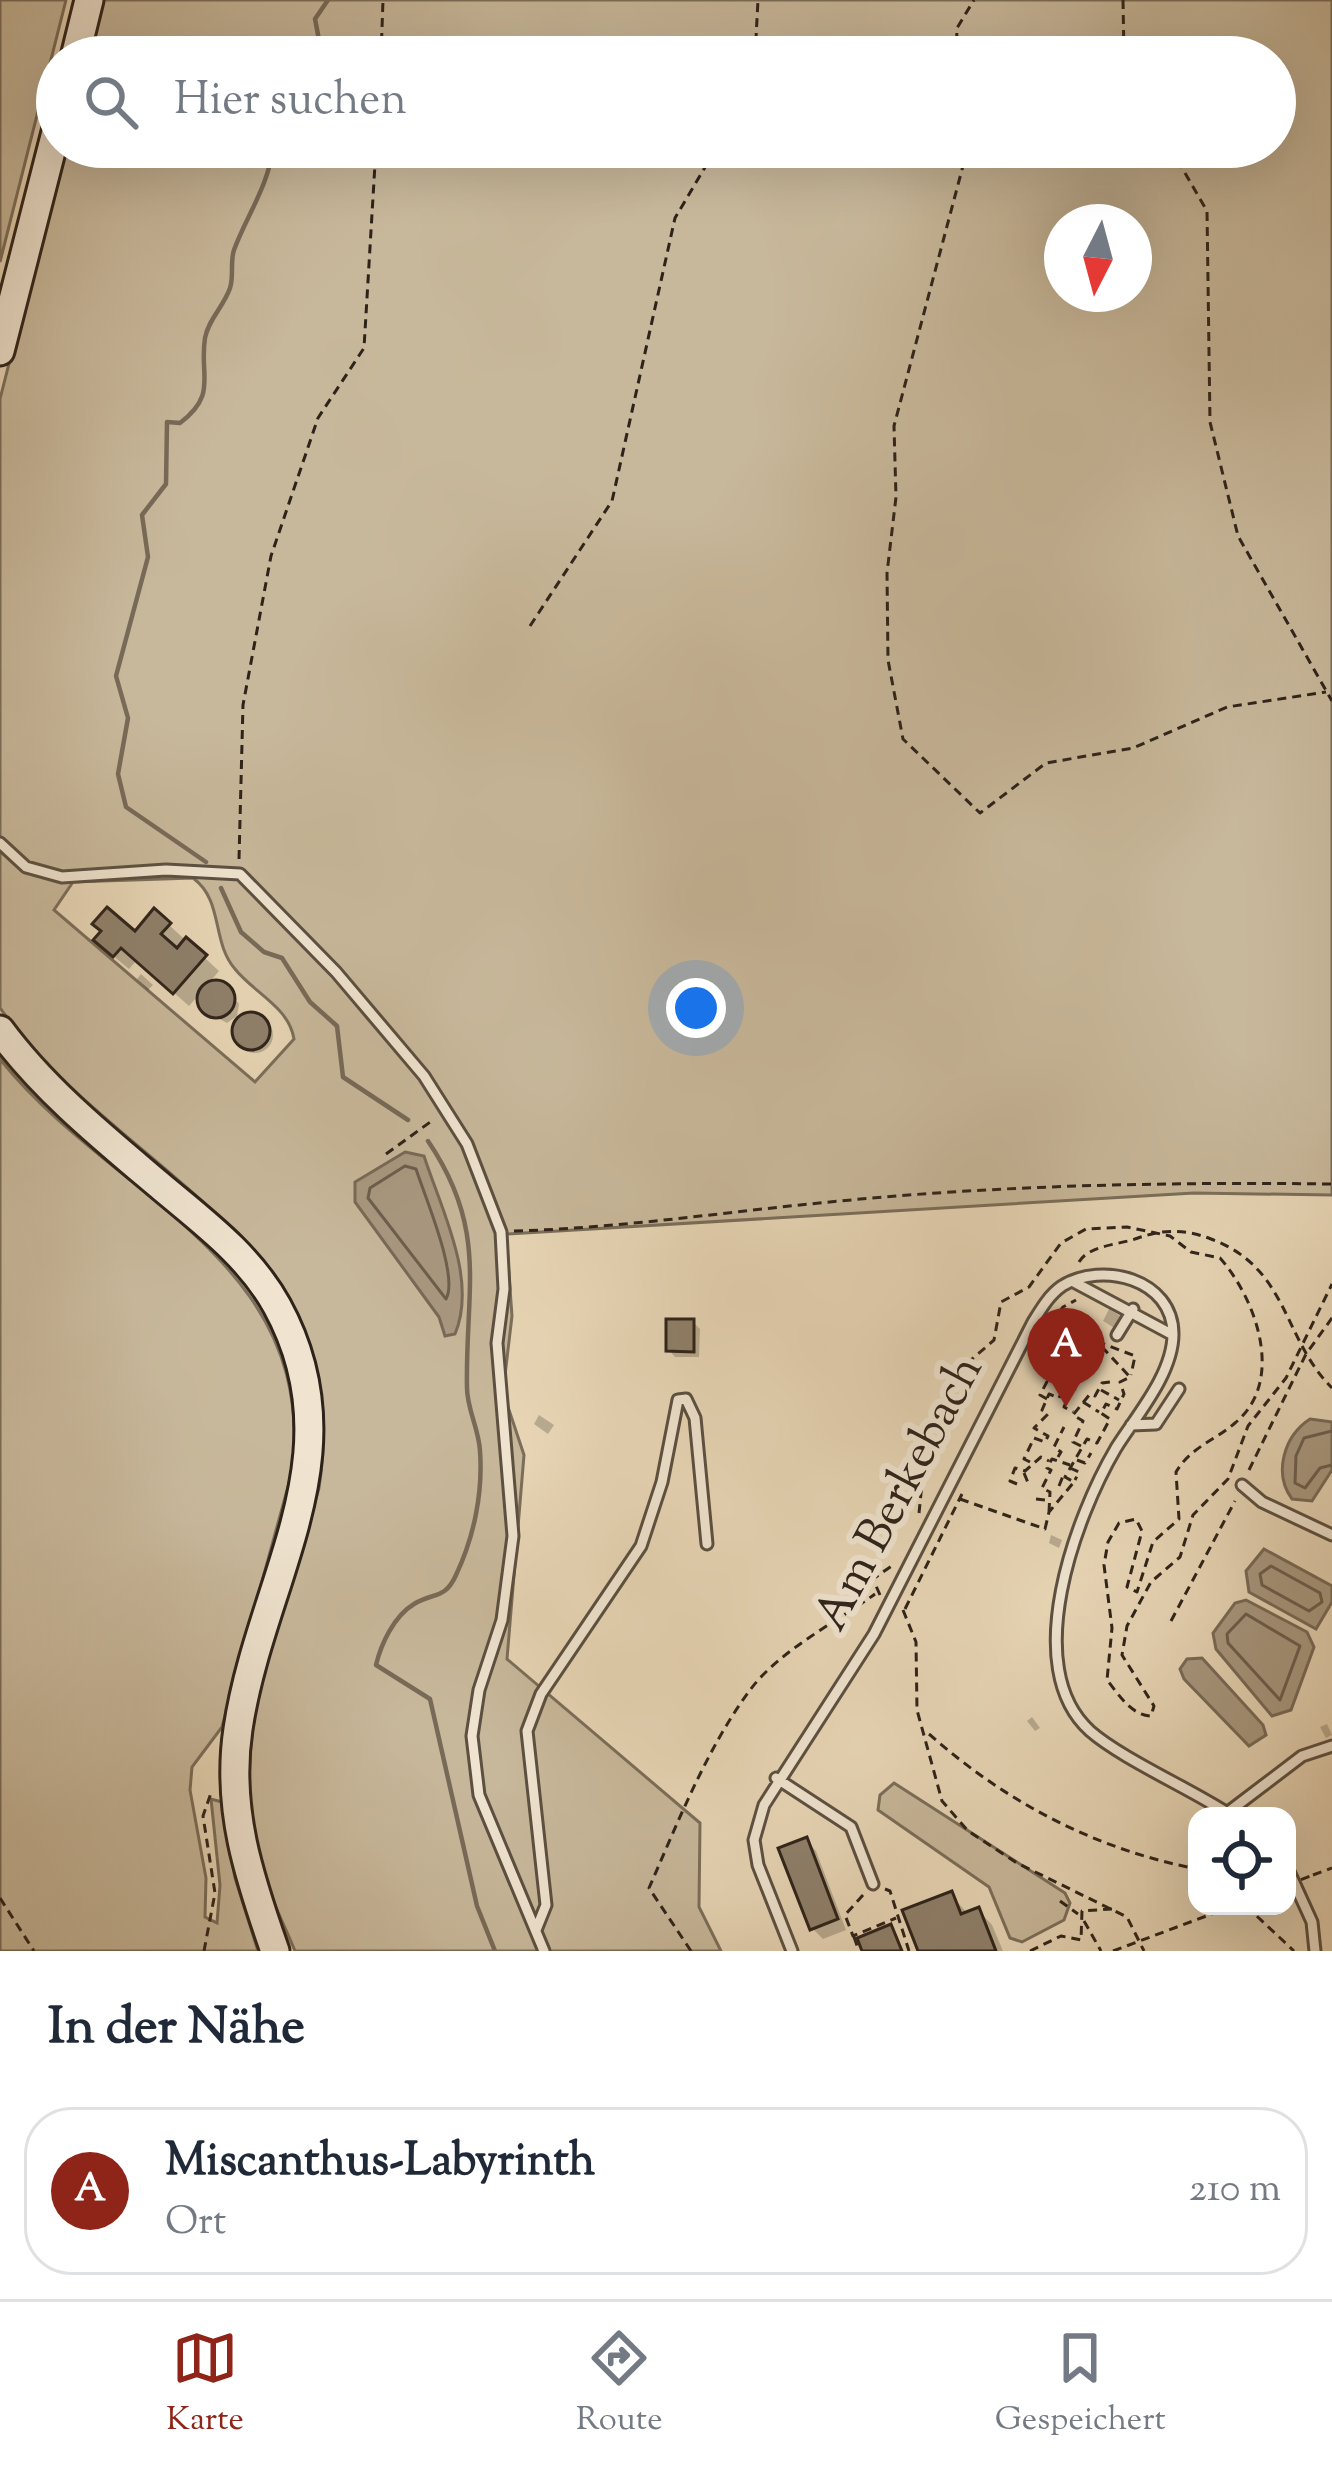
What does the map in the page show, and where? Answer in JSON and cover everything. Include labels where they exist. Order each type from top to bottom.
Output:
[{"type":"main road","points":[[80,36],[89,0]]},
{"type":"main road","points":[[0,351],[47,168]]},
{"type":"main road","points":[[0,1030],[62,1099],[236,1250],[269,1292],[302,1358],[311,1450],[285,1561],[250,1670],[234,1780],[242,1856],[275,1951]]},
{"type":"lane","points":[[0,843],[26,868],[62,877],[166,870],[240,874],[336,972],[447,1110],[467,1144],[501,1232],[504,1289],[497,1343],[514,1536],[502,1620],[478,1690],[472,1736],[479,1795],[544,1951]]},
{"type":"lane","points":[[1072,1281],[1118,1274],[1148,1286],[1171,1317],[1173,1335],[1164,1370],[1094,1489],[1064,1574],[1058,1622],[1062,1684],[1087,1729],[1218,1807]]},
{"type":"lane","points":[[1072,1281],[1133,1309],[1173,1335]]},
{"type":"lane","name":"Am Berkebach","points":[[792,1951],[758,1865],[754,1840],[776,1778],[891,1601],[1033,1322],[1048,1298],[1072,1281]]},
{"type":"lane","points":[[1117,1335],[1133,1309]]},
{"type":"lane","points":[[1130,1425],[1156,1424],[1179,1389]]},
{"type":"lane","points":[[536,1930],[545,1905],[527,1732],[541,1694],[641,1546],[662,1482],[678,1400],[686,1400],[694,1418],[707,1544]]},
{"type":"lane","points":[[1243,1485],[1262,1502],[1332,1535]]},
{"type":"lane","points":[[1239,1807],[1302,1756],[1332,1746]]},
{"type":"lane","points":[[776,1778],[851,1827],[873,1884]]},
{"type":"lane","points":[[1296,1887],[1312,1922],[1315,1951]]},
{"type":"path","points":[[382,36],[383,0]]},
{"type":"path","points":[[756,36],[758,0]]},
{"type":"path","points":[[957,36],[974,0]]},
{"type":"path","points":[[1123,0],[1124,36]]},
{"type":"path","points":[[240,874],[244,705],[271,556],[318,418],[364,348],[375,168]]},
{"type":"path","points":[[530,626],[612,501],[675,218],[705,168]]},
{"type":"path","points":[[962,168],[894,427],[889,660],[903,739],[980,813],[1046,763],[1133,748],[1227,706],[1326,692]]},
{"type":"path","points":[[1182,168],[1207,211],[1210,422],[1238,536],[1332,701]]},
{"type":"path","points":[[386,1154],[447,1110]]},
{"type":"path","points":[[501,1232],[634,1225],[844,1200],[1167,1182],[1332,1184]]},
{"type":"path","points":[[917,1518],[923,1474],[937,1456],[942,1419],[970,1390],[971,1360],[994,1340],[1001,1302],[1029,1287],[1040,1267],[1074,1233],[1108,1227],[1153,1233],[1169,1236],[1191,1252],[1220,1258],[1250,1304],[1262,1342],[1245,1412],[1194,1450],[1176,1472],[1179,1519],[1153,1542],[1137,1592],[1127,1587],[1140,1524],[1126,1519],[1108,1542],[1104,1565],[1112,1628],[1106,1680],[1141,1716],[1151,1716],[1154,1706],[1122,1654],[1127,1626],[1151,1582],[1180,1558],[1192,1515],[1228,1480],[1248,1426],[1286,1378],[1332,1284]]},
{"type":"path","points":[[1072,1281],[1082,1256],[1153,1233],[1174,1230],[1201,1235],[1248,1257],[1332,1388]]},
{"type":"path","points":[[1040,1341],[1063,1307],[1078,1298],[1103,1306],[1110,1298]]},
{"type":"path","points":[[1172,1621],[1306,1354],[1332,1318]]},
{"type":"path","points":[[1091,1371],[1093,1357],[1063,1345],[1070,1330],[1078,1330],[1102,1347],[1135,1356],[1130,1377]]},
{"type":"path","points":[[1102,1347],[1117,1335]]},
{"type":"path","points":[[1102,1347],[1115,1371],[1130,1377]]},
{"type":"path","points":[[1067,1358],[1072,1348]]},
{"type":"path","points":[[1058,1376],[1062,1367],[1056,1364],[1061,1356],[1079,1364],[1076,1372],[1082,1374],[1074,1392],[1065,1386]]},
{"type":"path","points":[[1047,1399],[1040,1395],[1051,1374],[1067,1381],[1059,1398],[1049,1394],[1047,1399],[1042,1410],[1048,1414],[1034,1428],[1058,1441]]},
{"type":"path","points":[[1101,1413],[1106,1404],[1117,1409],[1120,1382],[1130,1377]]},
{"type":"path","points":[[1075,1412],[1110,1382]]},
{"type":"path","points":[[1100,1389],[1120,1401]]},
{"type":"path","points":[[1066,1402],[1064,1407],[1083,1421],[1073,1442],[1082,1447]]},
{"type":"path","points":[[1065,1477],[1087,1439],[1097,1443],[1110,1418],[1083,1402]]},
{"type":"path","points":[[1057,1459],[1064,1426]]},
{"type":"path","points":[[1048,1436],[1045,1442],[1034,1438],[1024,1459],[1038,1464],[1041,1457],[1050,1462]]},
{"type":"path","points":[[1076,1459],[1085,1463],[1091,1453]]},
{"type":"path","points":[[904,1611],[961,1496],[1045,1529],[1050,1492],[1042,1488],[1050,1462],[1057,1459]]},
{"type":"path","points":[[1049,1511],[1079,1472],[1057,1459]]},
{"type":"path","points":[[1029,1485],[1025,1471],[1030,1462]]},
{"type":"path","points":[[1018,1484],[1010,1481],[1015,1468],[1025,1471]]},
{"type":"path","points":[[1059,1486],[1061,1475],[1074,1482]]},
{"type":"path","points":[[1036,1499],[1046,1500]]},
{"type":"path","points":[[898,1555],[890,1568],[873,1579],[877,1593],[904,1611],[916,1642],[917,1710],[928,1733],[980,1779],[1030,1808],[1132,1856],[1188,1868]]},
{"type":"path","points":[[691,1951],[649,1888],[688,1798],[751,1688],[780,1661],[877,1593]]},
{"type":"path","points":[[928,1733],[927,1759],[937,1792],[962,1826],[1073,1894],[1127,1917],[1144,1951]]},
{"type":"path","points":[[204,1951],[215,1893],[202,1816],[208,1792],[234,1780]]},
{"type":"path","points":[[1296,1881],[1332,1868]]},
{"type":"path","points":[[859,1951],[845,1915],[873,1884],[890,1891],[909,1951]]},
{"type":"path","points":[[0,1898],[34,1951]]},
{"type":"path","points":[[1060,1901],[1080,1916],[1101,1951]]},
{"type":"path","points":[[1030,1951],[1061,1936],[1082,1940],[1080,1916],[1085,1909],[1114,1909]]},
{"type":"path","points":[[1112,1951],[1209,1915]]},
{"type":"path","points":[[1256,1915],[1294,1951]]},
{"type":"path","points":[[854,1936],[896,1918]]},
{"type":"shaded area","points":[[0,0],[66,0],[57,36],[36,36],[36,119],[0,262]]},
{"type":"shaded area","points":[[100,0],[1332,0],[1332,1195],[1194,1193],[506,1234],[512,1316],[503,1392],[524,1455],[507,1659],[700,1823],[699,1907],[721,1951],[295,1951],[257,1853],[249,1794],[251,1749],[267,1661],[319,1488],[322,1402],[303,1331],[268,1271],[220,1218],[51,1067],[0,1008],[0,399],[59,168],[1296,168],[1296,36],[92,36]],"holes":[[[193,878],[209,898],[228,958],[278,1009],[294,1039],[255,1082],[54,910],[73,882]]]},
{"type":"shaded area","points":[[0,1059],[45,1108],[197,1237],[240,1283],[273,1336],[291,1398],[292,1472],[222,1727],[192,1767],[190,1790],[206,1878],[205,1917],[217,1923],[220,1885],[211,1799],[222,1802],[235,1878],[258,1951],[0,1951]]},
{"type":"shaded area","points":[[894,1783],[1065,1893],[1070,1903],[1064,1920],[1022,1942],[1010,1938],[989,1887],[878,1810],[880,1795]]},
{"type":"water","points":[[405,1152],[424,1156],[455,1244],[462,1290],[455,1334],[445,1336],[439,1317],[355,1202],[355,1182]]},
{"type":"water","points":[[1310,1419],[1332,1422],[1332,1470],[1312,1501],[1292,1499],[1282,1467],[1288,1445]]},
{"type":"water","points":[[1264,1549],[1332,1586],[1332,1602],[1316,1629],[1249,1592],[1246,1571]]},
{"type":"water","points":[[1246,1600],[1307,1632],[1314,1647],[1291,1710],[1272,1716],[1216,1649],[1213,1633],[1235,1603]]},
{"type":"water","points":[[1202,1658],[1263,1725],[1266,1735],[1249,1746],[1184,1679],[1180,1669],[1187,1659]]},
{"type":"building","points":[[107,907],[135,931],[154,908],[171,923],[161,934],[177,948],[186,937],[207,955],[173,994],[121,948],[113,957],[93,940],[101,931],[92,924]]},
{"type":"building","points":[[216,980],[229,986],[235,999],[229,1012],[216,1018],[203,1012],[197,999],[203,986]]},
{"type":"building","points":[[251,1012],[264,1018],[270,1031],[264,1044],[251,1050],[238,1044],[232,1031],[238,1018]]},
{"type":"building","points":[[666,1319],[694,1319],[694,1352],[666,1351]]},
{"type":"building","points":[[807,1837],[838,1919],[810,1930],[778,1848]]},
{"type":"building","points":[[952,1891],[961,1914],[979,1907],[996,1951],[918,1951],[902,1910]]},
{"type":"building","points":[[891,1924],[902,1951],[862,1951],[857,1938]]},
{"type":"waterway","points":[[318,36],[315,19],[328,0]]},
{"type":"waterway","points":[[206,862],[126,807],[118,774],[128,718],[116,676],[148,557],[142,515],[166,484],[167,422],[180,423],[199,403],[207,331],[230,288],[234,250],[269,168]]},
{"type":"waterway","points":[[221,888],[241,932],[264,952],[282,958],[310,1002],[337,1026],[343,1077],[408,1120]]},
{"type":"waterway","points":[[428,1141],[447,1173],[467,1233],[467,1388],[479,1443],[478,1499],[468,1546],[452,1583],[400,1616],[376,1665],[430,1699],[477,1906],[495,1951]]},
{"type":"place","name":"Miscanthus-Labyrinth","points":[[1066,1407]]}]
